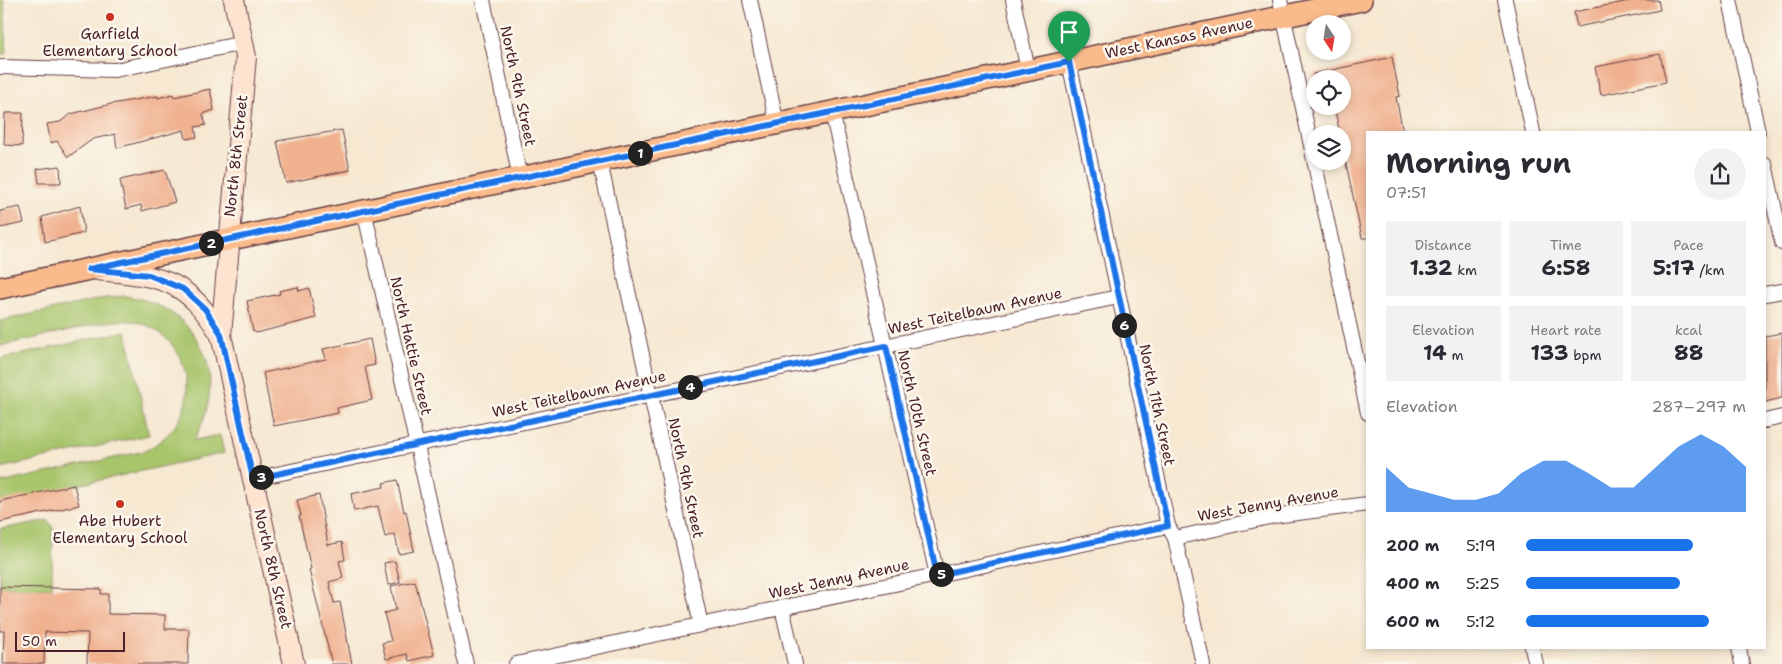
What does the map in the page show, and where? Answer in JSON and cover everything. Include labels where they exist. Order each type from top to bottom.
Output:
[{"type":"main road","name":"West Kansas Avenue","points":[[0,288],[1069,62],[1282,8],[1361,0]]},
{"type":"street","name":"North 8th Street","points":[[234,0],[246,57],[228,239],[221,334],[294,664]]},
{"type":"street","name":"North 9th Street","points":[[483,0],[520,178]]},
{"type":"street","points":[[750,0],[777,124]]},
{"type":"street","points":[[1013,0],[1028,70]]},
{"type":"street","points":[[1505,0],[1533,131]]},
{"type":"street","points":[[1730,0],[1758,131]]},
{"type":"street","points":[[1282,8],[1366,404]]},
{"type":"street","points":[[0,67],[115,70],[243,43]]},
{"type":"street","name":"North 11th Street","points":[[1069,62],[1118,297],[1203,664]]},
{"type":"street","name":"North 10th Street","points":[[832,112],[937,575]]},
{"type":"street","name":"North 9th Street","points":[[600,162],[701,625]]},
{"type":"street","points":[[1766,169],[1782,244]]},
{"type":"street","name":"North Hattie Street","points":[[364,210],[466,664]]},
{"type":"street","points":[[89,269],[149,275],[183,289],[205,309],[221,334]]},
{"type":"street","points":[[1766,294],[1782,291]]},
{"type":"street","name":"West Teitelbaum Avenue","points":[[253,479],[1118,297]]},
{"type":"street","points":[[1766,421],[1782,417]]},
{"type":"street","name":"West Jenny Avenue","points":[[516,664],[937,575],[1172,532],[1366,504]]},
{"type":"street","points":[[782,608],[795,664]]},
{"type":"street","points":[[1532,649],[1535,664]]},
{"type":"street","points":[[1739,649],[1742,664]]},
{"type":"green space","points":[[0,0],[4,0],[7,54],[0,54]]},
{"type":"green space","points":[[125,296],[151,302],[172,314],[189,329],[202,347],[208,369],[210,391],[205,416],[194,440],[220,435],[224,453],[0,502],[0,483],[145,451],[165,437],[177,423],[185,403],[187,387],[185,371],[180,357],[171,344],[160,333],[147,325],[131,321],[96,324],[0,346],[0,321],[105,298]]},
{"type":"green space","points":[[126,331],[149,435],[0,468],[0,359]]},
{"type":"green space","points":[[48,520],[53,528],[52,588],[0,587],[0,529]]},
{"type":"building","points":[[1634,0],[1658,0],[1660,10],[1577,27],[1574,12]]},
{"type":"building","points":[[1660,54],[1666,82],[1601,95],[1595,67]]},
{"type":"building","points":[[1392,57],[1400,96],[1396,97],[1403,131],[1366,131],[1366,238],[1362,238],[1347,170],[1351,170],[1351,125],[1338,125],[1336,115],[1351,115],[1351,70],[1332,70]]},
{"type":"building","points":[[210,89],[214,110],[203,114],[206,125],[195,127],[197,137],[186,139],[184,130],[117,148],[115,134],[93,139],[68,157],[57,141],[51,143],[47,124],[60,122],[71,114],[111,104],[158,96],[158,98],[173,94],[174,97]]},
{"type":"building","points":[[5,113],[23,113],[22,146],[4,145]]},
{"type":"building","points":[[342,130],[350,170],[286,183],[277,141]]},
{"type":"building","points":[[60,166],[61,183],[39,183],[37,169]]},
{"type":"building","points":[[165,170],[175,202],[142,211],[141,205],[126,209],[120,180]]},
{"type":"building","points":[[80,206],[84,233],[45,242],[42,217]]},
{"type":"building","points":[[20,207],[24,223],[0,228],[0,211]]},
{"type":"building","points":[[298,287],[299,291],[309,288],[316,318],[256,333],[253,331],[247,301],[280,294],[279,291]]},
{"type":"building","points":[[1782,333],[1782,398],[1766,402],[1766,336]]},
{"type":"building","points":[[370,339],[375,365],[365,367],[372,400],[337,408],[338,413],[274,426],[263,373],[326,359],[323,349]]},
{"type":"building","points":[[397,480],[404,512],[406,511],[414,551],[399,554],[395,534],[385,537],[378,506],[354,511],[351,494],[384,487],[383,483]]},
{"type":"building","points":[[74,485],[79,505],[0,522],[0,501]]},
{"type":"building","points":[[319,495],[328,545],[342,542],[345,560],[339,561],[343,578],[329,582],[334,603],[340,602],[352,664],[332,664],[309,570],[311,569],[297,500]]},
{"type":"building","points":[[395,561],[400,582],[388,585],[384,563]]},
{"type":"building","points":[[415,581],[434,655],[409,661],[407,654],[386,659],[382,643],[391,641],[384,613],[396,610],[391,586]]},
{"type":"building","points":[[0,587],[101,589],[101,594],[108,594],[108,614],[165,615],[165,629],[189,629],[188,664],[87,664],[88,633],[45,632],[44,664],[3,664],[4,631],[0,631]]},
{"type":"place","name":"Garfield Elementary School","points":[[110,17]]},
{"type":"place","name":"Abe Hubert Elementary School","points":[[120,504]]},
{"type":"route","points":[[1069,62],[1148,443],[1168,526],[1054,551],[937,575],[886,346],[253,479],[221,334],[205,309],[183,289],[149,275],[89,269],[600,162],[903,96],[1069,62]]}]
